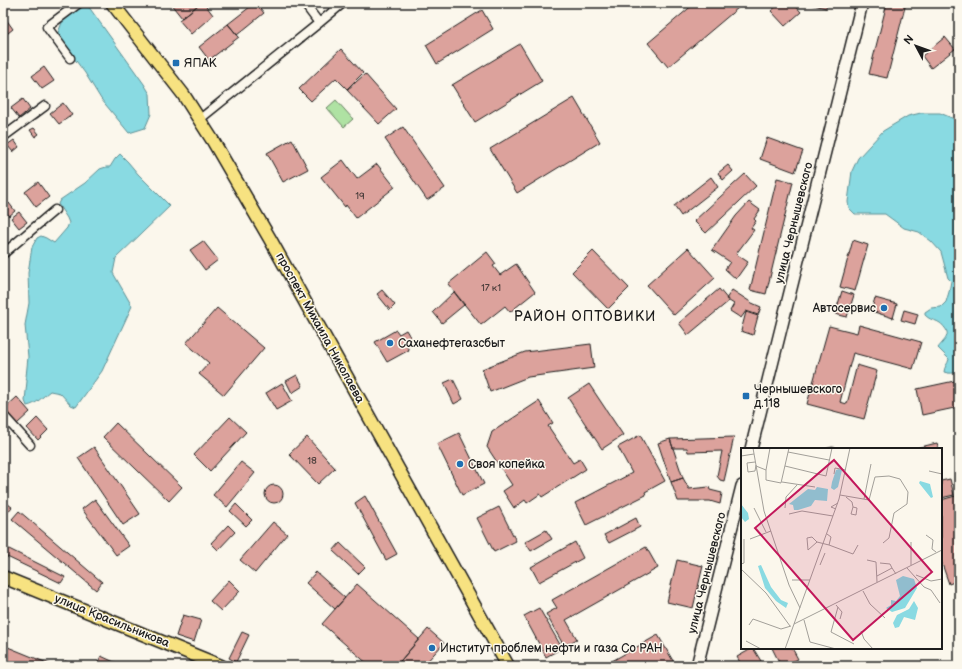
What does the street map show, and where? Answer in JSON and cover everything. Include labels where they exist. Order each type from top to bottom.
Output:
[{"type":"main road","name":"проспект Михаила Николаева","points":[[112,3],[183,94],[200,119],[270,239],[508,666]]},
{"type":"main road","name":"улица Чернышевского","points":[[751,448],[862,3]]},
{"type":"main road","name":"улица Чернышевского","points":[[697,666],[741,490]]},
{"type":"main road","name":"улица Красильникова","points":[[3,577],[221,666]]},
{"type":"street","points":[[70,58],[47,27],[79,3]]},
{"type":"street","points":[[304,3],[320,23]]},
{"type":"street","points":[[200,119],[343,3]]},
{"type":"street","points":[[3,137],[45,106]]},
{"type":"street","points":[[3,254],[55,210]]},
{"type":"street","points":[[3,415],[30,445]]},
{"type":"green space","points":[[336,100],[353,119],[344,127],[327,108]]},
{"type":"water","points":[[86,3],[150,94],[151,114],[145,128],[129,133],[101,99],[85,73],[57,35],[65,15]]},
{"type":"water","points":[[921,113],[940,113],[959,121],[959,372],[953,373],[944,372],[949,359],[938,348],[946,338],[947,331],[941,323],[925,315],[925,312],[931,308],[941,307],[946,302],[949,292],[951,281],[948,278],[941,252],[931,241],[919,232],[904,228],[885,214],[855,214],[849,208],[848,202],[852,171],[858,158],[883,131],[908,116]]},
{"type":"water","points":[[120,154],[170,206],[116,258],[113,273],[132,306],[102,371],[76,407],[71,405],[60,393],[50,391],[37,402],[27,406],[25,401],[28,357],[25,325],[29,303],[28,273],[32,247],[37,238],[41,236],[54,243],[67,228],[69,223],[58,204],[60,200],[85,183],[100,169],[110,167]]},
{"type":"building","points":[[170,3],[196,3],[198,5],[182,18]]},
{"type":"building","points":[[201,3],[204,3],[213,15],[191,34],[179,20]]},
{"type":"building","points":[[255,3],[264,13],[237,35],[228,24]]},
{"type":"building","points":[[695,3],[733,3],[738,8],[668,67],[648,43]]},
{"type":"building","points":[[780,3],[793,3],[801,12],[785,26],[771,11]]},
{"type":"building","points":[[805,3],[827,3],[826,8]]},
{"type":"building","points":[[887,3],[906,3],[887,78],[869,74]]},
{"type":"building","points":[[482,10],[493,29],[437,64],[426,45]]},
{"type":"building","points":[[3,15],[13,29],[3,37]]},
{"type":"building","points":[[228,24],[239,37],[209,60],[199,47]]},
{"type":"building","points":[[945,37],[955,49],[931,68],[922,56]]},
{"type":"building","points":[[520,44],[542,81],[475,122],[452,85]]},
{"type":"building","points":[[341,49],[363,73],[347,89],[336,78],[311,101],[299,89]]},
{"type":"building","points":[[44,67],[54,81],[42,89],[32,76]]},
{"type":"building","points":[[365,74],[396,109],[379,124],[347,90]]},
{"type":"building","points":[[574,98],[600,142],[517,193],[490,149]]},
{"type":"building","points":[[23,99],[30,109],[19,118],[11,108]]},
{"type":"building","points":[[63,103],[72,115],[59,124],[50,113]]},
{"type":"building","points":[[403,127],[445,188],[427,200],[385,139]]},
{"type":"building","points":[[34,128],[39,134],[35,137],[30,130]]},
{"type":"building","points":[[767,138],[803,151],[795,172],[760,159]]},
{"type":"building","points":[[292,139],[308,169],[283,182],[267,153]]},
{"type":"building","points":[[14,140],[19,147],[13,152],[7,145]]},
{"type":"building","points":[[343,160],[357,179],[377,164],[395,187],[356,218],[346,205],[345,207],[321,177]]},
{"type":"building","points":[[728,165],[733,171],[723,180],[718,173]]},
{"type":"building","points":[[745,174],[756,186],[706,233],[694,221]]},
{"type":"building","points":[[711,177],[718,187],[681,216],[674,206]]},
{"type":"building","points":[[777,178],[793,182],[766,294],[750,290]]},
{"type":"building","points":[[38,182],[49,197],[36,207],[25,192]]},
{"type":"building","points":[[749,202],[760,210],[754,219],[756,221],[751,228],[754,230],[736,254],[748,262],[736,279],[725,269],[730,262],[712,250],[736,216]]},
{"type":"building","points":[[9,203],[15,211],[9,216],[3,207]]},
{"type":"building","points":[[19,212],[27,222],[19,228],[11,218]]},
{"type":"building","points":[[853,240],[868,245],[855,291],[840,287]]},
{"type":"building","points":[[203,241],[218,260],[205,270],[190,250]]},
{"type":"building","points":[[688,248],[715,278],[674,315],[647,285]]},
{"type":"building","points":[[593,251],[629,288],[608,309],[572,272]]},
{"type":"building","points":[[487,252],[496,264],[493,266],[500,275],[516,264],[535,292],[510,312],[505,306],[481,325],[448,284]]},
{"type":"building","points":[[719,289],[729,301],[688,335],[679,323]]},
{"type":"building","points":[[382,290],[395,305],[390,310],[377,294]]},
{"type":"building","points":[[732,290],[761,307],[758,315],[746,311],[741,318],[730,311],[734,304],[726,299]]},
{"type":"building","points":[[842,291],[854,295],[847,317],[835,314]]},
{"type":"building","points":[[454,292],[464,305],[442,323],[433,312]]},
{"type":"building","name":"Автосервис","points":[[875,298],[897,304],[893,318],[871,311]]},
{"type":"building","points":[[3,305],[6,305],[5,315],[3,315]]},
{"type":"building","points":[[217,308],[264,348],[224,395],[199,374],[209,363],[186,343]]},
{"type":"building","points":[[904,310],[918,314],[915,324],[901,320]]},
{"type":"building","points":[[746,312],[758,316],[753,335],[741,331]]},
{"type":"building","points":[[859,325],[921,342],[913,369],[853,353],[840,402],[847,404],[857,365],[877,371],[864,419],[807,404],[829,326],[857,333]]},
{"type":"building","points":[[396,330],[399,334],[406,330],[412,340],[405,344],[409,350],[387,362],[375,342]]},
{"type":"building","points":[[591,344],[594,368],[528,377],[490,392],[482,369],[525,352]]},
{"type":"building","points":[[297,375],[303,386],[292,393],[286,381]]},
{"type":"building","points":[[453,379],[463,399],[454,404],[444,383]]},
{"type":"building","points":[[959,380],[959,407],[922,415],[917,389]]},
{"type":"building","points":[[282,383],[292,401],[276,410],[266,393]]},
{"type":"building","points":[[589,384],[623,435],[602,449],[568,398]]},
{"type":"building","points":[[17,397],[30,412],[17,424],[4,409]]},
{"type":"building","points":[[539,401],[553,423],[548,426],[573,463],[580,459],[586,469],[542,497],[540,494],[527,503],[525,500],[514,508],[503,491],[512,485],[487,447],[492,432]]},
{"type":"building","points":[[230,417],[246,432],[210,471],[194,455]]},
{"type":"building","points":[[37,418],[48,430],[38,440],[27,428]]},
{"type":"building","points":[[116,423],[182,487],[169,501],[103,437]]},
{"type":"building","name":"Своя копейка","points":[[459,433],[484,484],[462,495],[437,444]]},
{"type":"building","points":[[640,435],[665,481],[645,492],[646,495],[586,525],[575,503],[632,473],[618,447]]},
{"type":"building","points":[[307,437],[335,468],[318,484],[289,454]]},
{"type":"building","points":[[734,437],[724,481],[720,480],[717,476],[722,451],[688,452],[687,448],[673,448],[670,439]]},
{"type":"building","points":[[670,439],[683,478],[671,482],[658,443]]},
{"type":"building","points":[[937,443],[939,448],[916,448]]},
{"type":"building","points":[[94,447],[140,514],[123,525],[78,458]]},
{"type":"building","points":[[241,462],[255,473],[227,507],[213,495]]},
{"type":"building","points":[[683,478],[689,489],[709,487],[710,490],[722,493],[720,504],[710,501],[678,501],[671,482]]},
{"type":"building","points":[[950,479],[954,495],[942,498],[942,481]]},
{"type":"building","points":[[274,485],[280,488],[283,494],[280,500],[274,503],[268,500],[265,494],[268,488]]},
{"type":"building","points":[[959,495],[959,524],[956,524],[959,532],[959,580],[949,584],[942,564],[942,500]]},
{"type":"building","points":[[365,496],[397,554],[386,560],[355,503]]},
{"type":"building","points":[[95,499],[129,546],[116,555],[82,509]]},
{"type":"building","points":[[4,501],[12,507],[3,518],[3,502]]},
{"type":"building","points":[[236,504],[252,520],[246,526],[230,511]]},
{"type":"building","points":[[499,507],[516,541],[494,552],[477,518]]},
{"type":"building","points":[[19,511],[102,582],[96,590],[12,519]]},
{"type":"building","points":[[636,518],[640,527],[609,543],[604,535]]},
{"type":"building","points":[[273,522],[287,534],[255,573],[240,560]]},
{"type":"building","points":[[228,525],[235,532],[218,550],[211,543]]},
{"type":"building","points":[[546,530],[552,539],[531,551],[525,542]]},
{"type":"building","points":[[575,542],[583,558],[539,582],[531,567]]},
{"type":"building","points":[[340,543],[365,567],[358,574],[333,551]]},
{"type":"building","points":[[3,546],[65,577],[61,583],[3,555]]},
{"type":"building","points":[[646,547],[658,568],[566,620],[577,639],[564,646],[546,614],[557,608],[552,600]]},
{"type":"building","points":[[677,560],[703,566],[693,608],[667,602]]},
{"type":"building","points":[[316,572],[345,598],[335,609],[306,583]]},
{"type":"building","points":[[229,580],[240,591],[221,611],[210,601]]},
{"type":"building","points":[[357,584],[419,639],[396,666],[370,666],[322,624]]},
{"type":"building","points":[[539,608],[562,648],[546,657],[524,616]]},
{"type":"building","points":[[183,615],[201,620],[194,642],[176,636]]},
{"type":"building","points":[[428,629],[444,643],[423,666],[396,666]]},
{"type":"building","points":[[242,632],[249,635],[236,662],[229,658]]},
{"type":"building","points":[[658,635],[676,666],[605,666],[605,665]]},
{"type":"building","points":[[3,645],[52,665],[3,666]]},
{"type":"building","points":[[754,649],[764,666],[742,666],[737,657]]},
{"type":"building","points":[[772,649],[793,649],[798,659],[781,666]]},
{"type":"building","points":[[101,656],[123,666],[96,666]]},
{"type":"building","points":[[65,661],[77,666],[63,666]]},
{"type":"place","name":"ЯПАК","points":[[176,63]]},
{"type":"place","name":"Автосервис","points":[[884,308]]},
{"type":"place","name":"Саханефтегазсбыт","points":[[390,343]]},
{"type":"place","name":"Чернышевского д.118","points":[[746,396]]},
{"type":"place","name":"Своя копейка","points":[[460,464]]},
{"type":"place","name":"Институт проблем нефти и газа Со РАН","points":[[432,648]]},
{"type":"district","name":"РАЙОН ОПТОВИКИ","points":[[585,316]]}]
